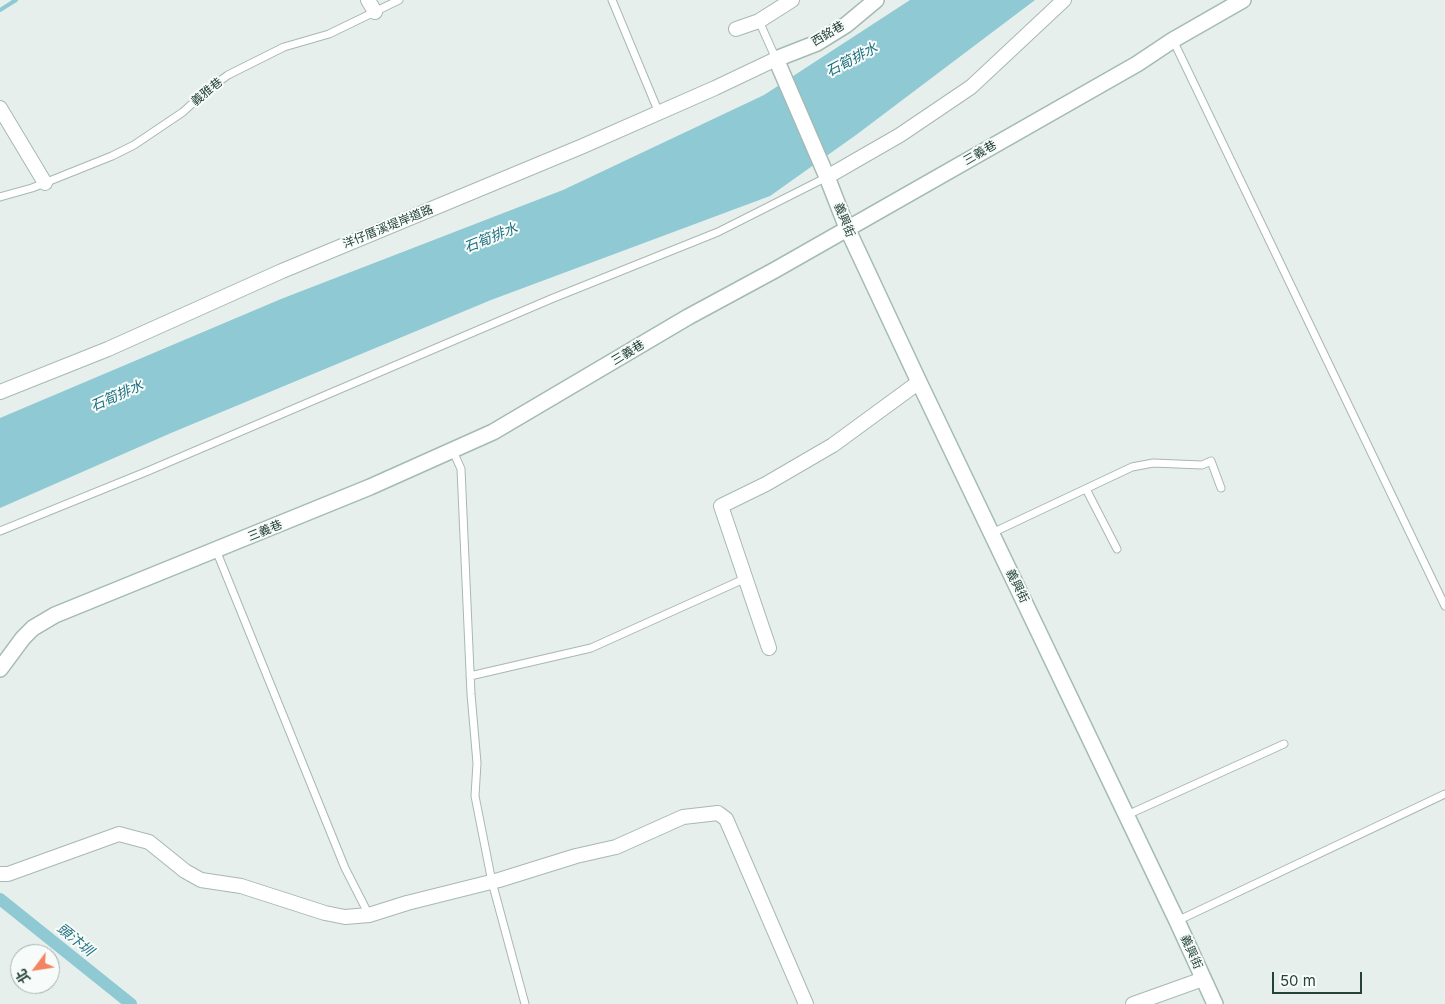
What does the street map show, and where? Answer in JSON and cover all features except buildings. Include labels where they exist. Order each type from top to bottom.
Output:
[{"type":"street","points":[[736,29],[759,21],[792,0]]},
{"type":"street","name":"西銘巷","points":[[776,59],[817,43],[846,25],[876,0]]},
{"type":"street","points":[[825,172],[900,135],[971,87],[1064,0]]},
{"type":"street","name":"三義巷","points":[[0,669],[22,638],[33,628],[55,615],[370,487],[493,432],[688,317],[1137,64],[1172,40],[1243,0]]},
{"type":"street","name":"洋仔厝溪堤岸道路","points":[[0,392],[108,349],[282,270],[583,146],[776,59]]},
{"type":"street","name":"義興街","points":[[776,59],[847,228],[918,382],[1178,921],[1215,1004]]},
{"type":"street","points":[[0,108],[45,183]]},
{"type":"street","points":[[769,648],[744,579],[721,506],[766,484],[833,445],[918,382]]},
{"type":"street","points":[[0,874],[8,874],[119,834],[149,842],[185,871],[201,880],[241,886],[326,914],[345,917],[369,915],[406,903],[492,882],[576,856],[616,847],[683,817],[718,813],[726,819],[806,1004]]},
{"type":"street","points":[[1133,1004],[1203,979]]},
{"type":"lane","name":"義雅巷","points":[[0,196],[45,183],[112,156],[134,145],[184,112],[207,90],[228,75],[284,47],[329,34],[371,6],[399,0]]},
{"type":"lane","points":[[612,0],[659,113]]},
{"type":"lane","points":[[759,21],[776,59]]},
{"type":"lane","points":[[1172,40],[1445,606]]},
{"type":"lane","points":[[0,531],[148,471],[551,299],[718,232],[825,172]]},
{"type":"lane","points":[[453,451],[461,469],[470,676],[477,764],[475,796],[492,882],[525,1004]]},
{"type":"lane","points":[[992,534],[1132,467],[1153,463],[1202,465],[1212,461],[1222,488]]},
{"type":"lane","points":[[1086,489],[1117,549]]},
{"type":"lane","points":[[216,550],[345,868],[369,915]]},
{"type":"lane","points":[[470,676],[592,648],[744,579]]},
{"type":"lane","points":[[1127,815],[1284,744]]},
{"type":"lane","points":[[1178,921],[1445,794]]},
{"type":"water","name":"石筍排水","points":[[910,0],[1035,0],[856,135],[770,196],[491,300],[171,433],[0,508],[0,418],[281,299],[563,190],[764,95]]},
{"type":"waterway","points":[[0,10],[16,0]]},
{"type":"waterway","name":"頭汴圳","points":[[0,899],[131,1004]]}]
